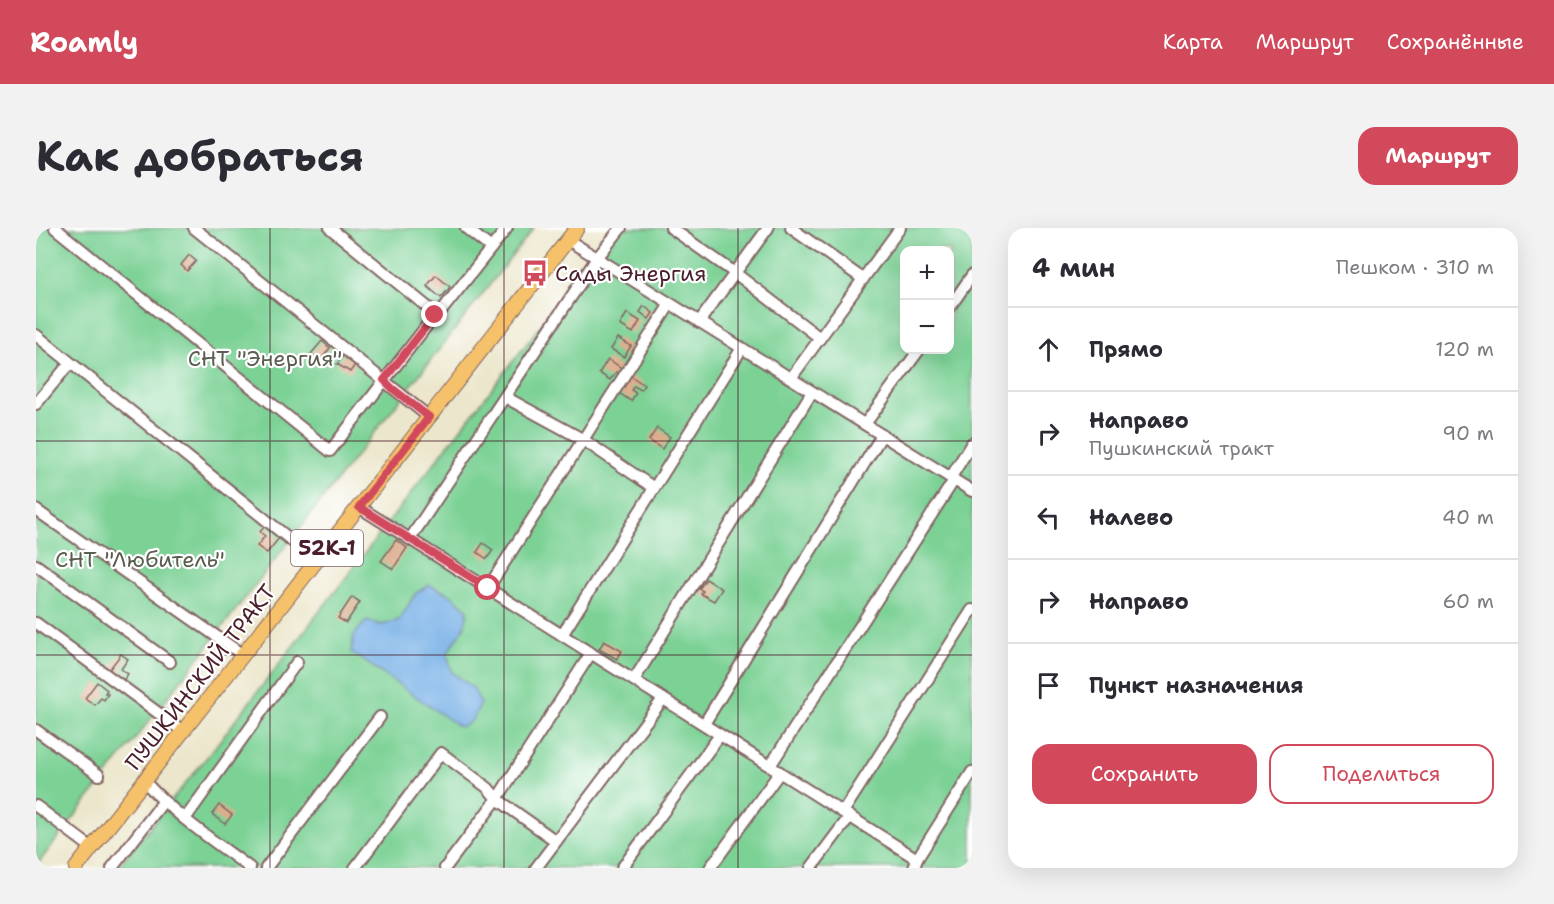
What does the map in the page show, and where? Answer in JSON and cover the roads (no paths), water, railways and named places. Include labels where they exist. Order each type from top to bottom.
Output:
[{"type":"main road","name":"ПУШКИНСКИЙ ТРАКТ","points":[[76,868],[577,228]]},
{"type":"street","points":[[55,228],[330,451],[435,315],[330,228]]},
{"type":"street","points":[[194,228],[429,417]]},
{"type":"street","points":[[466,228],[491,248]]},
{"type":"street","points":[[443,309],[507,228]]},
{"type":"street","points":[[410,539],[597,258],[621,228]]},
{"type":"street","points":[[671,228],[735,273],[820,338]]},
{"type":"street","points":[[699,322],[768,228]]},
{"type":"street","points":[[791,228],[863,279]]},
{"type":"street","points":[[791,378],[900,228]]},
{"type":"street","points":[[568,240],[972,491]]},
{"type":"street","points":[[954,301],[972,275]]},
{"type":"street","points":[[488,588],[670,304]]},
{"type":"street","points":[[36,335],[317,561]]},
{"type":"street","points":[[562,635],[742,348]]},
{"type":"street","points":[[865,424],[916,354]]},
{"type":"street","points":[[36,404],[70,363]]},
{"type":"street","points":[[634,680],[813,392]]},
{"type":"street","points":[[505,397],[582,439],[654,488]]},
{"type":"street","points":[[704,724],[882,435]]},
{"type":"street","points":[[710,868],[775,769],[972,443]]},
{"type":"street","points":[[359,507],[846,814],[915,863],[972,772]]},
{"type":"street","points":[[36,510],[243,656]]},
{"type":"street","points":[[36,565],[170,662]]},
{"type":"street","points":[[811,868],[972,610]]},
{"type":"street","points":[[36,624],[184,732]]},
{"type":"street","points":[[445,868],[497,799],[591,653]]},
{"type":"street","points":[[185,819],[297,662]]},
{"type":"street","points":[[536,868],[663,699]]},
{"type":"street","points":[[266,868],[380,717]]},
{"type":"street","points":[[36,730],[99,775]]},
{"type":"street","points":[[622,868],[720,735]]},
{"type":"street","points":[[355,868],[441,753],[488,788],[497,799],[556,841]]},
{"type":"street","points":[[145,782],[164,802],[244,866]]},
{"type":"street","points":[[112,868],[164,802]]},
{"type":"street","points":[[36,806],[92,848]]},
{"type":"water","points":[[429,585],[449,594],[468,610],[464,628],[447,654],[452,672],[473,688],[481,703],[471,721],[460,727],[351,652],[354,635],[366,621],[382,625],[399,620],[416,593]]},
{"type":"place","name":"Сады Энергия","points":[[535,273]]},
{"type":"park label","name":"СНТ \"Энергия\"","points":[[265,358]]},
{"type":"park label","name":"СНТ \"Любитель\"","points":[[140,559]]}]
